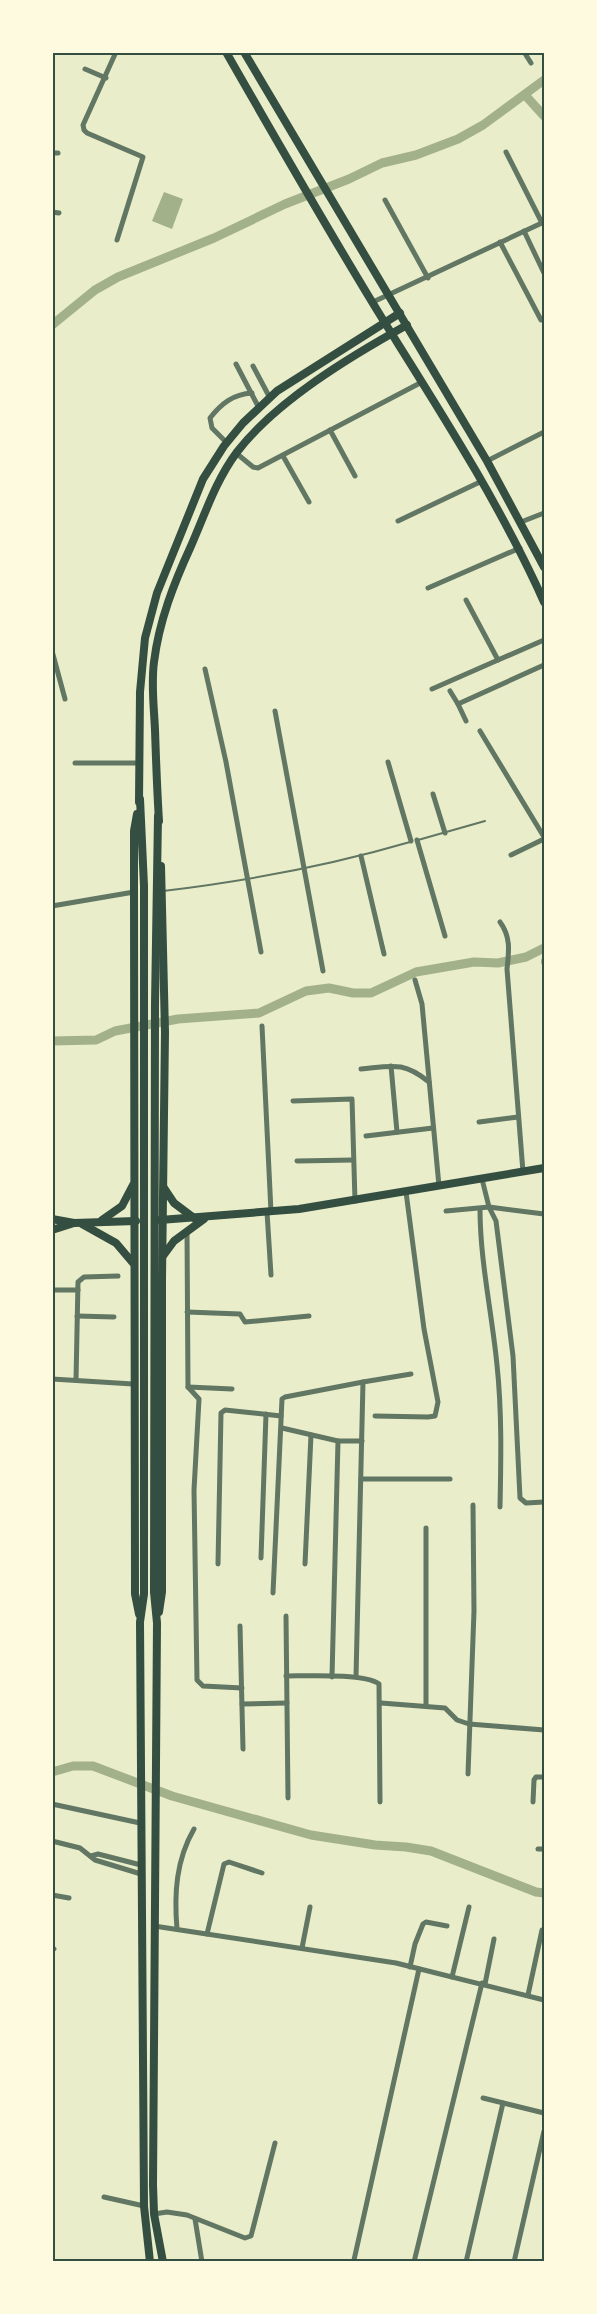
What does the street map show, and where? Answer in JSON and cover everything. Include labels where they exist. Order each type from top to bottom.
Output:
[{"type":"main road","points":[[226,52],[482,482],[520,548],[544,602]]},
{"type":"main road","points":[[244,52],[329,199],[487,461],[544,567]]},
{"type":"main road","points":[[150,2262],[144,2206],[140,1823],[140,1622],[144,1594],[144,886],[139,763],[141,664],[157,592],[203,479],[227,443],[270,398],[332,354],[399,313]]},
{"type":"main road","points":[[157,1623],[162,1592],[165,1032],[162,891],[153,690],[159,634],[171,591],[220,480],[236,453],[262,424],[287,403],[367,348],[407,325]]},
{"type":"main road","points":[[140,799],[134,831],[135,1594],[140,1622]]},
{"type":"main road","points":[[159,816],[155,1004],[154,1592],[157,1623],[154,2214],[163,2262]]},
{"type":"main road","points":[[134,1171],[138,1180],[148,1183],[158,1179],[163,1168]]},
{"type":"main road","points":[[52,1219],[77,1223],[206,1218],[269,1212],[355,1201],[544,1168]]},
{"type":"main road","points":[[97,1222],[122,1206],[134,1184]]},
{"type":"main road","points":[[164,1188],[174,1203],[194,1218]]},
{"type":"main road","points":[[163,1256],[174,1241],[206,1218]]},
{"type":"main road","points":[[52,1230],[77,1223],[116,1243],[134,1265]]},
{"type":"main road","points":[[134,1282],[138,1273],[146,1269],[157,1271],[162,1279]]},
{"type":"street","points":[[116,52],[83,125],[84,130],[143,157],[117,240]]},
{"type":"street","points":[[524,52],[531,63]]},
{"type":"street","points":[[85,69],[106,78]]},
{"type":"street","points":[[374,302],[543,223],[506,152]]},
{"type":"street","points":[[385,200],[428,278]]},
{"type":"street","points":[[524,231],[544,273]]},
{"type":"street","points":[[500,242],[541,321]]},
{"type":"street","points":[[236,364],[259,408]]},
{"type":"street","points":[[253,366],[270,398]]},
{"type":"street","points":[[236,453],[253,467],[258,468],[422,382]]},
{"type":"street","points":[[227,443],[212,428],[210,418],[231,398],[252,393]]},
{"type":"street","points":[[330,430],[355,476]]},
{"type":"street","points":[[487,461],[544,432]]},
{"type":"street","points":[[283,456],[309,502]]},
{"type":"street","points":[[398,520],[482,482]]},
{"type":"street","points":[[521,522],[544,513]]},
{"type":"street","points":[[428,588],[520,548]]},
{"type":"street","points":[[466,600],[498,660]]},
{"type":"street","points":[[432,689],[544,640]]},
{"type":"street","points":[[52,651],[65,699]]},
{"type":"street","points":[[458,704],[544,665]]},
{"type":"street","points":[[205,669],[226,762],[261,952]]},
{"type":"street","points":[[450,691],[466,721]]},
{"type":"street","points":[[275,711],[324,971]]},
{"type":"street","points":[[480,731],[544,838],[511,855]]},
{"type":"street","points":[[388,762],[445,936]]},
{"type":"street","points":[[75,763],[139,763]]},
{"type":"street","points":[[434,794],[445,833]]},
{"type":"street","points":[[361,856],[384,954]]},
{"type":"street","points":[[52,906],[134,892]]},
{"type":"street","points":[[500,922],[507,932],[507,969],[523,1172]]},
{"type":"street","points":[[416,980],[422,1004],[439,1186]]},
{"type":"street","points":[[262,1026],[271,1275]]},
{"type":"street","points":[[391,1066],[397,1132]]},
{"type":"street","points":[[361,1069],[403,1066],[418,1073],[429,1083]]},
{"type":"street","points":[[293,1101],[352,1099],[355,1201]]},
{"type":"street","points":[[479,1122],[518,1118]]},
{"type":"street","points":[[366,1136],[434,1128]]},
{"type":"street","points":[[297,1161],[353,1160]]},
{"type":"street","points":[[482,1179],[489,1207],[496,1221],[513,1356],[520,1498],[526,1503],[544,1502]]},
{"type":"street","points":[[375,1416],[428,1417],[435,1416],[437,1411],[438,1402],[424,1329],[406,1192]]},
{"type":"street","points":[[446,1211],[489,1207],[544,1214]]},
{"type":"street","points":[[480,1209],[480,1239],[501,1408],[500,1507]]},
{"type":"street","points":[[187,1230],[188,1387],[199,1399],[194,1490],[197,1680],[203,1686],[242,1688]]},
{"type":"street","points":[[76,1380],[78,1282],[84,1277],[118,1276]]},
{"type":"street","points":[[52,1290],[78,1290]]},
{"type":"street","points":[[187,1312],[240,1314],[245,1322],[309,1317]]},
{"type":"street","points":[[77,1316],[114,1317]]},
{"type":"street","points":[[273,1593],[282,1402],[285,1397],[411,1374]]},
{"type":"street","points":[[52,1379],[134,1384]]},
{"type":"street","points":[[356,1677],[363,1382]]},
{"type":"street","points":[[188,1387],[232,1389]]},
{"type":"street","points":[[218,1564],[221,1413],[225,1410],[282,1416]]},
{"type":"street","points":[[261,1558],[266,1414]]},
{"type":"street","points":[[282,1428],[338,1442],[362,1441]]},
{"type":"street","points":[[305,1564],[311,1435]]},
{"type":"street","points":[[332,1677],[338,1442]]},
{"type":"street","points":[[361,1479],[450,1479]]},
{"type":"street","points":[[468,1774],[474,1611],[473,1505]]},
{"type":"street","points":[[426,1528],[426,1706]]},
{"type":"street","points":[[286,1616],[288,1798]]},
{"type":"street","points":[[240,1626],[243,1749]]},
{"type":"street","points":[[286,1676],[356,1677],[379,1684],[381,1703],[380,1802]]},
{"type":"street","points":[[242,1704],[287,1703]]},
{"type":"street","points":[[381,1703],[445,1708],[457,1720],[469,1724],[544,1730]]},
{"type":"street","points":[[532,1802],[534,1780],[539,1776],[544,1777]]},
{"type":"street","points":[[52,1804],[140,1823]]},
{"type":"street","points":[[177,1929],[175,1897],[178,1875],[185,1844],[194,1829]]},
{"type":"street","points":[[52,1841],[80,1848],[95,1860],[141,1869]]},
{"type":"street","points":[[207,1934],[224,1864],[230,1862],[262,1873]]},
{"type":"street","points":[[52,1895],[69,1898]]},
{"type":"street","points":[[302,1948],[310,1907]]},
{"type":"street","points":[[452,1977],[469,1907]]},
{"type":"street","points":[[410,1967],[415,1944],[423,1924],[426,1922],[447,1926]]},
{"type":"street","points":[[154,1926],[410,1967],[484,1983],[544,2000]]},
{"type":"street","points":[[528,1995],[543,1930]]},
{"type":"street","points":[[414,2262],[494,1939]]},
{"type":"street","points":[[354,2260],[419,1969]]},
{"type":"street","points":[[483,2098],[544,2113]]},
{"type":"street","points":[[466,2262],[503,2103]]},
{"type":"street","points":[[514,2262],[544,2131]]},
{"type":"street","points":[[154,2214],[176,2212],[245,2238],[251,2236],[275,2143]]},
{"type":"street","points":[[104,2197],[144,2206]]},
{"type":"street","points":[[195,2219],[202,2262]]},
{"type":"lane","points":[[162,891],[248,880],[306,869],[485,821]]},
{"type":"shaded area","points":[[164,192],[183,199],[172,229],[152,221]]},
{"type":"waterway","points":[[52,325],[95,290],[118,277],[214,238],[285,204],[349,179],[382,163],[416,155],[458,139],[483,125],[544,80]]},
{"type":"waterway","points":[[525,95],[544,116]]},
{"type":"waterway","points":[[52,1041],[96,1040],[115,1031],[178,1019],[259,1013],[306,991],[329,988],[353,993],[371,993],[416,972],[474,962],[498,963],[526,957],[544,948]]},
{"type":"waterway","points":[[52,1772],[73,1766],[93,1766],[172,1796],[311,1835],[431,1851],[536,1892],[544,1893]]}]
